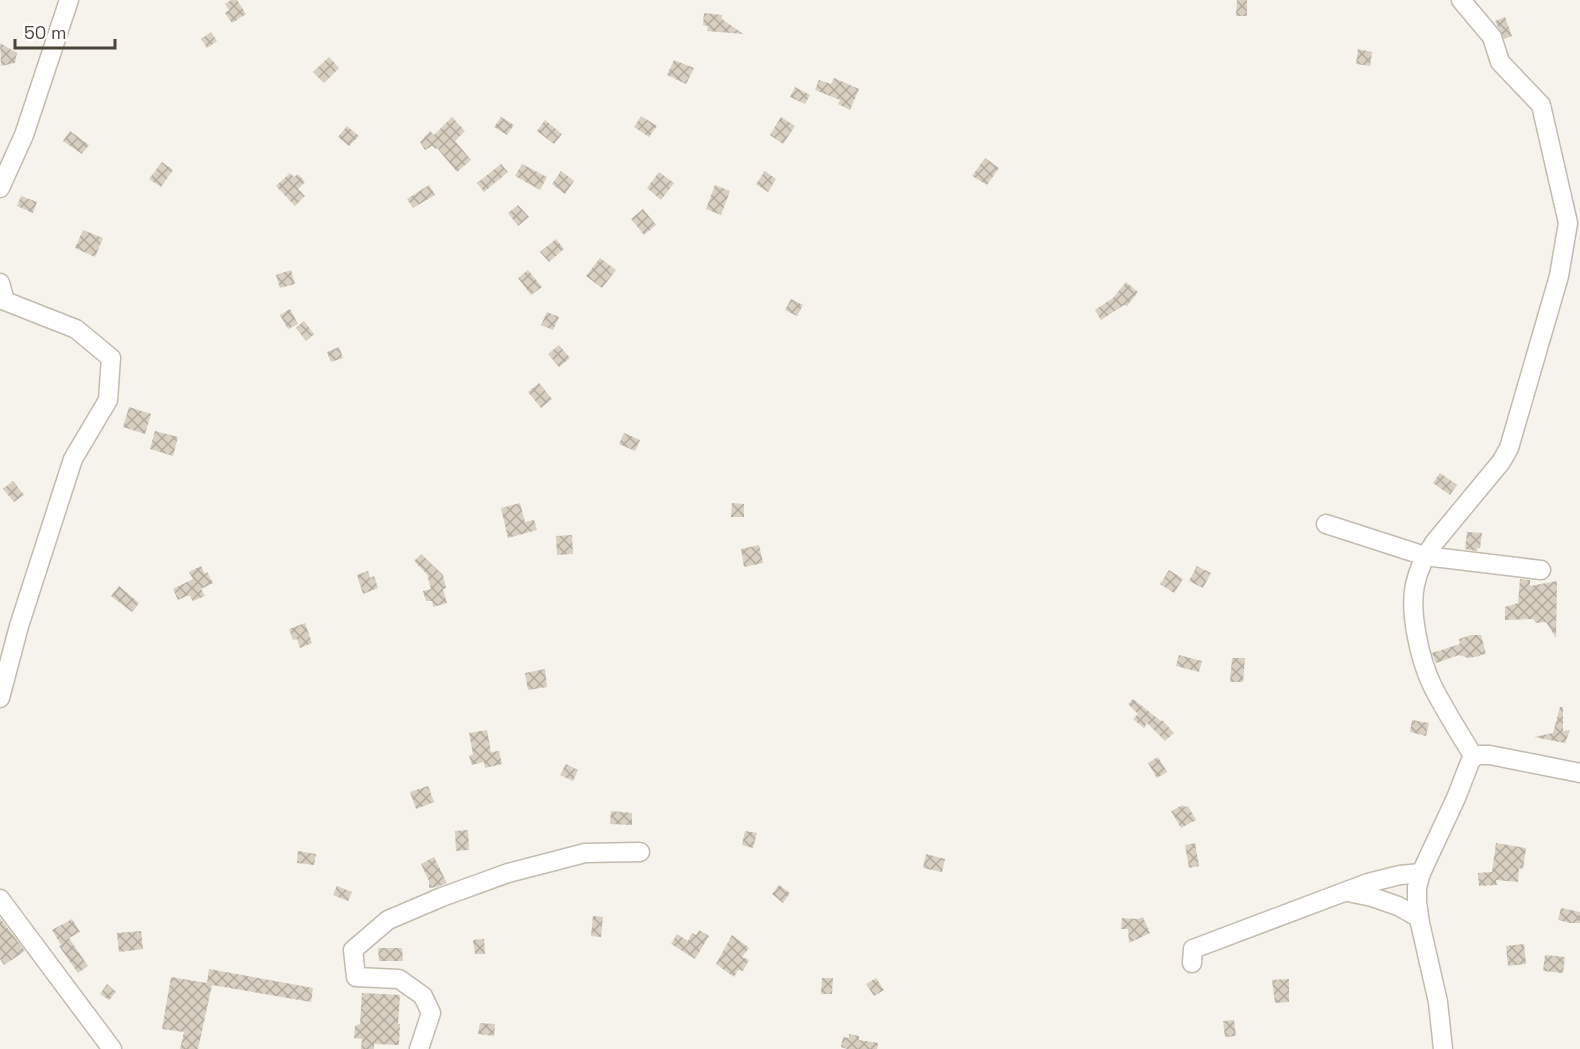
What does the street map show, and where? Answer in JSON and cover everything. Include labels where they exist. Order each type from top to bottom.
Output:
[{"type":"street","points":[[0,188],[24,135],[69,0]]},
{"type":"street","points":[[1461,0],[1492,37],[1500,62],[1541,105],[1568,223],[1559,276],[1509,448],[1501,462],[1425,556],[1415,584],[1412,610],[1418,643],[1431,683],[1474,757]]},
{"type":"street","points":[[0,283],[5,301],[76,329],[111,358],[108,400],[73,459],[19,626],[0,699]]},
{"type":"street","points":[[1326,524],[1425,556],[1541,570]]},
{"type":"street","points":[[1443,1049],[1438,1002],[1419,918],[1417,894],[1421,873],[1470,762],[1479,755],[1490,755],[1580,773]]},
{"type":"street","points":[[419,1049],[431,1013],[423,996],[399,979],[356,977],[353,950],[388,920],[508,873],[585,853],[640,852]]},
{"type":"street","points":[[1192,963],[1193,949],[1368,883],[1400,874],[1421,873]]},
{"type":"street","points":[[1348,892],[1398,906],[1419,918]]},
{"type":"street","points":[[0,899],[112,1049]]},
{"type":"building","points":[[231,0],[237,0],[246,14],[232,23],[225,13],[229,10],[225,4]]},
{"type":"building","points":[[1237,0],[1247,0],[1247,16],[1236,16]]},
{"type":"building","points":[[704,13],[722,15],[722,19],[743,34],[707,31],[708,26],[703,25]]},
{"type":"building","points":[[1505,17],[1512,36],[1504,39],[1495,21]]},
{"type":"building","points":[[211,32],[217,41],[207,48],[201,39]]},
{"type":"building","points":[[0,43],[17,53],[15,63],[1,66]]},
{"type":"building","points":[[1358,49],[1372,52],[1370,66],[1356,64]]},
{"type":"building","points":[[329,57],[339,68],[324,83],[313,72]]},
{"type":"building","points":[[674,60],[694,68],[686,84],[667,75]]},
{"type":"building","points":[[834,78],[859,89],[850,110],[838,104],[840,100],[815,90],[819,80],[831,84]]},
{"type":"building","points":[[795,87],[810,95],[805,104],[790,97]]},
{"type":"building","points":[[641,116],[657,126],[649,137],[634,127]]},
{"type":"building","points":[[452,117],[465,131],[455,141],[471,160],[457,172],[437,148],[432,146],[425,150],[420,142],[430,131],[434,135]]},
{"type":"building","points":[[501,117],[514,125],[507,135],[494,127]]},
{"type":"building","points":[[781,117],[795,126],[783,144],[770,135]]},
{"type":"building","points":[[545,120],[562,134],[554,144],[537,131]]},
{"type":"building","points":[[347,126],[359,136],[349,146],[338,137]]},
{"type":"building","points":[[70,131],[89,145],[82,154],[63,141]]},
{"type":"building","points":[[985,158],[999,168],[987,185],[972,176]]},
{"type":"building","points":[[162,162],[173,170],[161,187],[149,179]]},
{"type":"building","points":[[501,164],[508,172],[484,192],[477,183]]},
{"type":"building","points":[[522,164],[547,177],[540,190],[515,176]]},
{"type":"building","points":[[561,171],[574,181],[565,194],[552,184]]},
{"type":"building","points":[[765,171],[776,179],[768,192],[756,184]]},
{"type":"building","points":[[659,172],[674,183],[661,200],[647,188]]},
{"type":"building","points":[[290,173],[294,177],[298,174],[305,182],[298,189],[305,196],[295,206],[276,186]]},
{"type":"building","points":[[429,185],[435,195],[413,208],[407,199]]},
{"type":"building","points":[[715,185],[730,191],[721,215],[706,209]]},
{"type":"building","points":[[21,196],[37,202],[33,213],[17,206]]},
{"type":"building","points":[[518,205],[529,217],[518,226],[508,213]]},
{"type":"building","points":[[643,209],[656,225],[644,235],[631,219]]},
{"type":"building","points":[[83,230],[103,238],[95,257],[75,248]]},
{"type":"building","points":[[556,239],[564,249],[549,262],[540,252]]},
{"type":"building","points":[[600,258],[616,270],[602,288],[586,276]]},
{"type":"building","points":[[291,270],[295,284],[280,288],[276,275]]},
{"type":"building","points":[[528,270],[542,287],[531,295],[518,278]]},
{"type":"building","points":[[1126,282],[1138,292],[1127,306],[1124,305],[1101,320],[1095,310],[1113,298]]},
{"type":"building","points":[[791,299],[803,305],[797,316],[785,310]]},
{"type":"building","points":[[290,309],[298,324],[288,329],[280,315]]},
{"type":"building","points":[[547,312],[559,317],[553,330],[541,325]]},
{"type":"building","points":[[304,321],[314,334],[306,341],[296,328]]},
{"type":"building","points":[[559,345],[570,358],[559,367],[548,354]]},
{"type":"building","points":[[339,347],[343,358],[331,362],[327,352]]},
{"type":"building","points":[[539,383],[552,399],[541,408],[528,392]]},
{"type":"building","points":[[129,407],[151,414],[145,434],[123,427]]},
{"type":"building","points":[[155,431],[178,437],[173,456],[150,449]]},
{"type":"building","points":[[624,433],[640,440],[635,451],[619,444]]},
{"type":"building","points":[[1440,473],[1457,485],[1450,495],[1433,483]]},
{"type":"building","points":[[13,481],[24,495],[14,502],[3,489]]},
{"type":"building","points":[[520,503],[525,522],[534,520],[537,530],[508,538],[501,508]]},
{"type":"building","points":[[732,503],[744,504],[744,517],[731,517]]},
{"type":"building","points":[[1467,532],[1482,533],[1480,548],[1477,548],[1477,551],[1465,549]]},
{"type":"building","points":[[572,535],[573,554],[557,555],[556,536]]},
{"type":"building","points":[[759,545],[763,563],[744,567],[741,549]]},
{"type":"building","points":[[421,554],[443,575],[446,588],[443,589],[447,603],[433,607],[432,601],[426,601],[423,591],[431,589],[427,574],[414,561]]},
{"type":"building","points":[[201,566],[213,583],[201,589],[205,596],[193,601],[189,595],[178,600],[173,589],[193,579],[189,572]]},
{"type":"building","points":[[1197,566],[1211,573],[1203,588],[1189,581]]},
{"type":"building","points":[[1169,570],[1183,579],[1174,593],[1160,584]]},
{"type":"building","points":[[368,571],[370,578],[374,576],[378,588],[363,594],[357,575]]},
{"type":"building","points":[[1520,579],[1530,580],[1530,586],[1557,581],[1556,638],[1546,622],[1536,623],[1533,619],[1505,620],[1505,607],[1518,603]]},
{"type":"building","points":[[119,586],[139,603],[132,612],[111,596]]},
{"type":"building","points":[[305,623],[312,643],[300,648],[297,639],[293,640],[289,629]]},
{"type":"building","points":[[1481,635],[1486,654],[1468,658],[1459,655],[1436,663],[1432,653],[1460,644],[1459,639]]},
{"type":"building","points":[[1179,655],[1202,661],[1199,672],[1176,666]]},
{"type":"building","points":[[1232,658],[1245,658],[1243,682],[1230,682]]},
{"type":"building","points":[[545,669],[547,687],[528,690],[525,673]]},
{"type":"building","points":[[1133,699],[1162,720],[1174,733],[1165,741],[1147,723],[1144,728],[1133,719],[1138,714],[1128,704]]},
{"type":"building","points":[[1560,707],[1563,707],[1563,731],[1570,730],[1565,743],[1534,737],[1553,733]]},
{"type":"building","points":[[1412,720],[1429,723],[1426,736],[1410,732]]},
{"type":"building","points":[[487,730],[491,752],[499,751],[502,764],[485,768],[484,762],[472,765],[469,756],[473,754],[469,733]]},
{"type":"building","points":[[1158,757],[1167,772],[1157,778],[1148,763]]},
{"type":"building","points":[[566,764],[578,770],[573,781],[560,775]]},
{"type":"building","points":[[428,786],[434,802],[416,809],[410,792]]},
{"type":"building","points":[[1183,805],[1188,806],[1196,820],[1181,828],[1171,811]]},
{"type":"building","points":[[611,811],[632,813],[632,825],[610,824]]},
{"type":"building","points":[[468,830],[469,850],[456,851],[455,831]]},
{"type":"building","points":[[745,831],[757,833],[753,848],[742,845]]},
{"type":"building","points":[[1195,843],[1199,866],[1189,868],[1185,845]]},
{"type":"building","points":[[1496,843],[1526,848],[1523,869],[1519,868],[1518,882],[1496,880],[1497,885],[1479,886],[1478,873],[1492,872]]},
{"type":"building","points":[[298,851],[316,854],[314,865],[297,863]]},
{"type":"building","points":[[926,854],[945,859],[942,872],[923,868]]},
{"type":"building","points":[[434,857],[447,883],[429,888],[429,881],[421,864]]},
{"type":"building","points":[[779,885],[790,893],[783,903],[772,894]]},
{"type":"building","points":[[337,886],[352,892],[348,901],[333,895]]},
{"type":"building","points":[[1561,908],[1580,912],[1580,923],[1558,920]]},
{"type":"building","points":[[593,916],[603,917],[601,937],[591,936]]},
{"type":"building","points":[[1143,917],[1150,933],[1129,943],[1128,929],[1121,929],[1122,918]]},
{"type":"building","points":[[0,918],[25,951],[4,965],[0,959]]},
{"type":"building","points":[[72,919],[80,932],[69,938],[88,966],[78,973],[59,946],[61,945],[52,930]]},
{"type":"building","points":[[699,930],[709,936],[695,959],[671,944],[677,934],[688,941],[692,933],[696,935]]},
{"type":"building","points":[[141,931],[143,949],[119,952],[117,933]]},
{"type":"building","points":[[732,935],[749,948],[742,957],[749,960],[743,971],[738,970],[734,977],[716,964]]},
{"type":"building","points":[[484,939],[485,954],[475,954],[473,940]]},
{"type":"building","points":[[1524,944],[1526,964],[1508,966],[1506,946]]},
{"type":"building","points":[[378,948],[402,948],[403,961],[379,961]]},
{"type":"building","points":[[1545,955],[1565,957],[1563,973],[1543,971]]},
{"type":"building","points":[[209,969],[313,988],[311,1002],[212,985],[198,1049],[180,1049],[184,1032],[162,1029],[171,977],[207,983]]},
{"type":"building","points":[[822,978],[833,978],[832,994],[821,994]]},
{"type":"building","points":[[876,978],[884,990],[874,996],[866,984]]},
{"type":"building","points":[[1289,979],[1289,1002],[1275,1003],[1272,980]]},
{"type":"building","points":[[107,984],[116,992],[109,1000],[100,994]]},
{"type":"building","points":[[362,993],[400,995],[399,1045],[374,1044],[374,1049],[361,1049],[362,1039],[354,1038],[355,1026],[360,1024]]},
{"type":"building","points":[[1234,1020],[1236,1036],[1225,1037],[1223,1021]]},
{"type":"building","points":[[480,1023],[495,1024],[494,1036],[478,1034]]},
{"type":"building","points":[[849,1034],[859,1036],[859,1040],[878,1043],[877,1049],[841,1047],[843,1037],[849,1038]]}]
